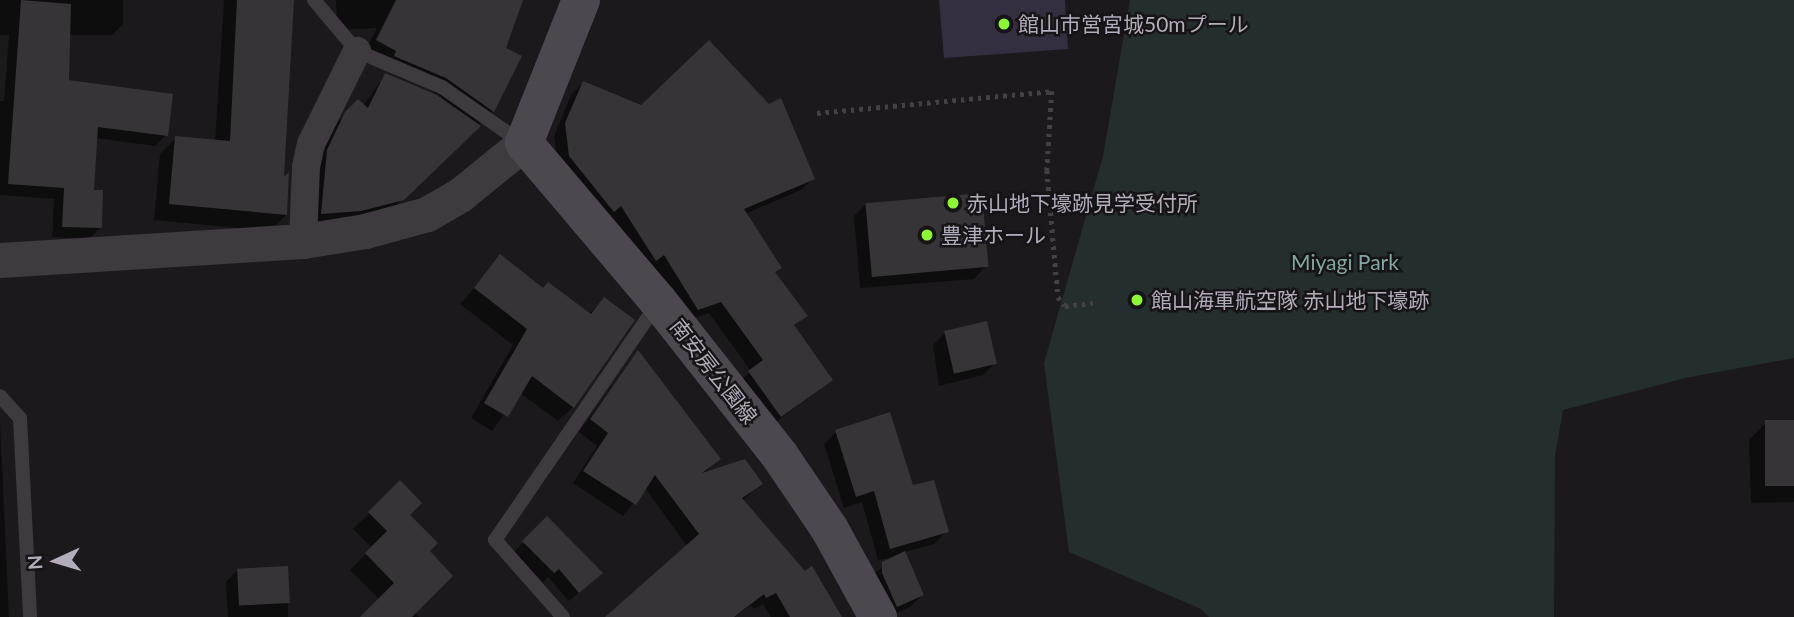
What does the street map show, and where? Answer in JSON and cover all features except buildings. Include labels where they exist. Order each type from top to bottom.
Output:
[{"type":"main road","points":[[524,143],[581,0]]},
{"type":"main road","name":"南安房公園線","points":[[524,143],[659,302],[780,456],[830,528],[877,617]]},
{"type":"street","points":[[303,241],[306,167],[311,144],[357,51]]},
{"type":"street","points":[[0,260],[303,241],[427,214],[461,194],[524,143]]},
{"type":"lane","points":[[314,0],[357,51],[442,87],[524,143]]},
{"type":"lane","points":[[563,617],[495,540],[659,302]]},
{"type":"lane","points":[[0,396],[20,418],[30,617]]},
{"type":"path","points":[[817,113],[1052,92],[1047,170],[1058,297],[1065,306],[1093,303]]},
{"type":"green space","name":"Miyagi Park","points":[[1130,0],[1794,0],[1794,358],[1685,378],[1563,410],[1555,456],[1554,617],[1209,617],[1201,609],[1069,552],[1044,363],[1103,156]]},
{"type":"shaded area","name":"館山市営宮城50mプール","points":[[939,0],[1065,0],[1068,49],[944,58]]},
{"type":"place","name":"館山市営宮城50mプール","points":[[1004,24]]},
{"type":"place","name":"赤山地下壕跡見学受付所","points":[[953,203]]},
{"type":"place","name":"豊津ホール","points":[[927,235]]},
{"type":"place","name":"館山海軍航空隊 赤山地下壕跡","points":[[1137,300]]}]
